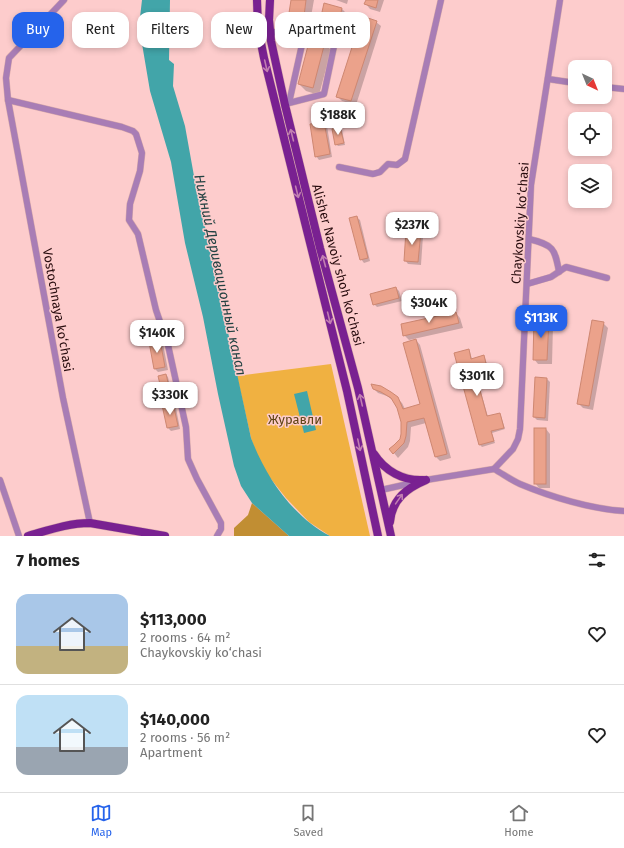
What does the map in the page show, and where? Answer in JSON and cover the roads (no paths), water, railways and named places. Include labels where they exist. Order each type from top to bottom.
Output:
[{"type":"main road","name":"Alisher Navoiy shoh koʻchasi","points":[[257,0],[258,28],[264,58],[347,391],[378,536]]},
{"type":"main road","name":"Alisher Navoiy shoh koʻchasi","points":[[270,0],[270,31],[320,248],[358,388],[391,534]]},
{"type":"main road","points":[[372,452],[380,462],[397,475],[412,480],[426,480]]},
{"type":"main road","points":[[391,534],[390,518],[396,500],[407,489],[426,480]]},
{"type":"main road","points":[[369,493],[381,490]]},
{"type":"main road","points":[[28,536],[71,524],[90,523],[165,536]]},
{"type":"street","name":"Vostochnaya ko‘chasi","points":[[64,0],[9,58],[6,78],[8,97],[63,398],[90,523]]},
{"type":"street","points":[[339,167],[373,174],[380,172],[388,164],[397,165],[405,159],[441,0]]},
{"type":"street","name":"Chaykovskiy ko‘chasi","points":[[494,469],[513,449],[518,439],[520,429],[531,185],[560,0]]},
{"type":"street","points":[[270,31],[275,32]]},
{"type":"street","points":[[300,48],[287,104],[324,94],[334,48]]},
{"type":"street","points":[[548,79],[568,82]]},
{"type":"street","points":[[612,88],[624,89]]},
{"type":"street","points":[[0,93],[8,97],[130,129],[136,134],[142,155],[140,171],[130,204],[130,220],[138,234],[156,310],[168,345],[186,427],[188,459],[193,472],[221,523],[221,529],[217,536]]},
{"type":"street","points":[[529,239],[549,246],[554,251],[559,272]]},
{"type":"street","points":[[527,284],[551,277],[566,267],[607,278]]},
{"type":"street","points":[[381,490],[426,480],[494,469],[520,484],[589,507],[624,511]]},
{"type":"street","points":[[0,480],[19,536]]},
{"type":"water","points":[[142,0],[170,0],[170,12],[141,12]]},
{"type":"water","points":[[143,48],[169,48],[169,60],[174,64],[173,86],[185,126],[194,176],[251,438],[264,467],[282,494],[304,518],[316,528],[330,536],[289,536],[252,503],[241,486],[234,466],[203,317],[185,243],[171,162],[150,91]]},
{"type":"water","points":[[307,391],[316,430],[304,433],[294,394]]},
{"type":"water label","name":"Нижний Деривационный канал","points":[[220,275]]},
{"type":"park label","name":"Журавли","points":[[295,419]]}]
